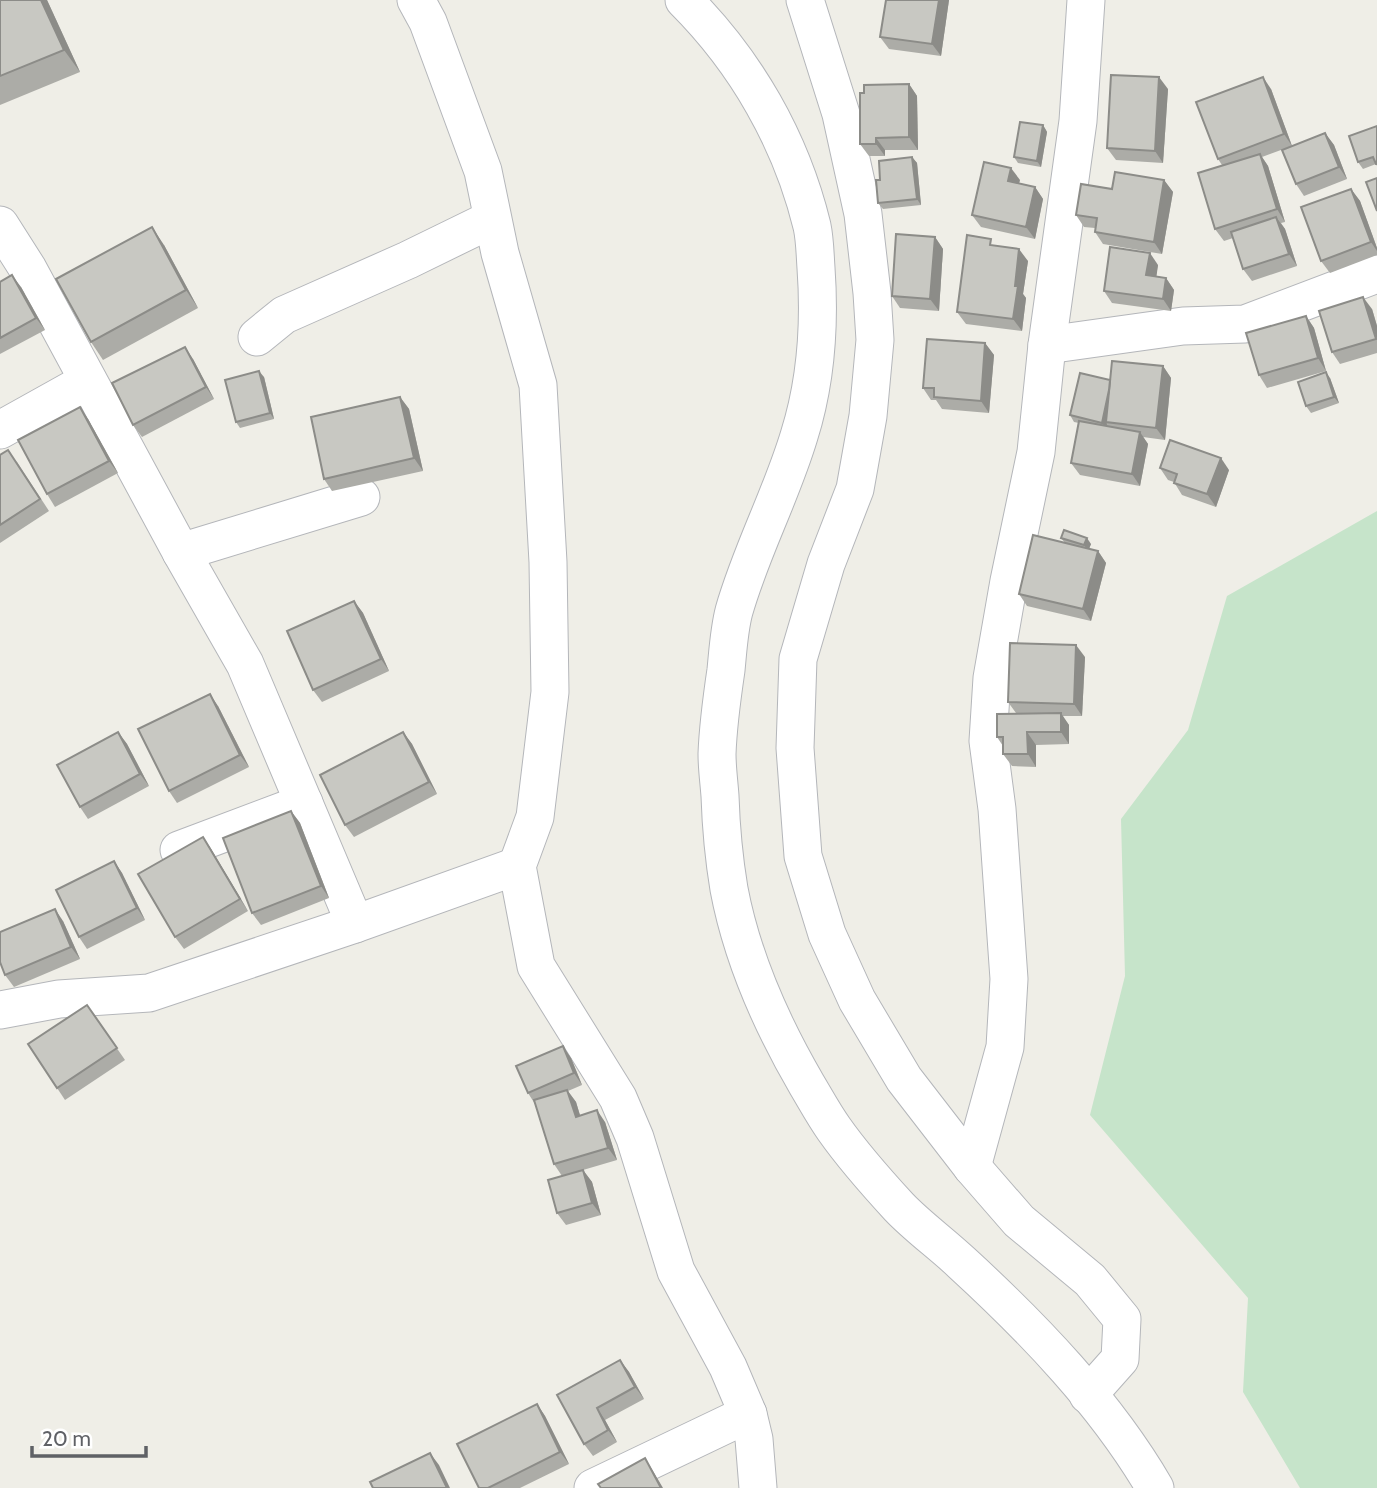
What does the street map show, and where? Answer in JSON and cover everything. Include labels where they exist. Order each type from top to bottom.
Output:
[{"type":"street","points":[[416,0],[428,22],[483,172],[500,253],[538,385],[548,562],[550,692],[535,817],[517,866],[536,966],[618,1097],[635,1138],[676,1271],[728,1367],[748,1415],[754,1439],[758,1488]]},
{"type":"street","points":[[684,0],[706,22],[740,66],[766,108],[787,150],[813,230],[817,281],[818,331],[811,385],[800,433],[733,615],[723,687],[717,757],[721,822],[730,890],[747,954],[765,1005],[794,1063],[832,1127],[903,1211],[1037,1335],[1139,1461],[1155,1488]]},
{"type":"street","points":[[805,0],[841,114],[863,214],[875,340],[868,416],[855,489],[826,564],[798,659],[794,748],[803,856],[827,934],[857,1000],[904,1079],[972,1167],[1019,1221],[1090,1280],[1122,1319],[1120,1359],[1088,1395]]},
{"type":"street","points":[[972,1167],[1005,1048],[1009,979],[997,809],[988,741],[992,678],[1036,452],[1047,345],[1078,121],[1086,0]]},
{"type":"street","points":[[257,337],[284,315],[492,219]]},
{"type":"street","points":[[0,225],[28,269],[181,552],[245,664],[355,924]]},
{"type":"street","points":[[1047,345],[1183,326],[1245,324],[1377,274]]},
{"type":"street","points":[[0,430],[88,381]]},
{"type":"street","points":[[181,552],[361,497]]},
{"type":"street","points":[[179,850],[304,803]]},
{"type":"street","points":[[0,1010],[59,999],[149,993],[517,866]]},
{"type":"street","points":[[593,1488],[748,1415]]},
{"type":"green space","points":[[1377,511],[1377,1488],[1300,1488],[1243,1392],[1248,1298],[1090,1115],[1125,976],[1121,819],[1188,730],[1227,596]]},
{"type":"building","points":[[0,0],[41,0],[64,50],[0,76]]},
{"type":"building","points":[[886,0],[939,0],[932,44],[880,37]]},
{"type":"building","points":[[1111,75],[1159,77],[1155,151],[1107,148]]},
{"type":"building","points":[[1263,77],[1284,134],[1218,159],[1196,102]]},
{"type":"building","points":[[909,84],[909,137],[876,138],[876,144],[860,144],[860,93],[864,93],[864,85]]},
{"type":"building","points":[[1020,122],[1043,125],[1037,161],[1014,157]]},
{"type":"building","points":[[1377,126],[1377,164],[1373,157],[1358,162],[1349,136]]},
{"type":"building","points":[[1325,133],[1339,167],[1296,184],[1282,150]]},
{"type":"building","points":[[1260,154],[1277,209],[1215,229],[1198,173]]},
{"type":"building","points":[[912,157],[917,199],[878,203],[876,180],[880,180],[879,161]]},
{"type":"building","points":[[984,162],[1011,168],[1008,181],[1035,187],[1026,227],[972,215]]},
{"type":"building","points":[[1115,172],[1164,180],[1154,242],[1095,232],[1097,218],[1076,215],[1081,184],[1112,189]]},
{"type":"building","points":[[1377,178],[1377,211],[1366,182]]},
{"type":"building","points":[[1351,189],[1371,242],[1321,261],[1301,207]]},
{"type":"building","points":[[1276,217],[1289,254],[1243,269],[1231,232]]},
{"type":"building","points":[[152,227],[186,290],[91,342],[56,279]]},
{"type":"building","points":[[896,234],[935,237],[930,299],[892,296]]},
{"type":"building","points":[[967,235],[991,239],[990,245],[1019,249],[1015,286],[1018,286],[1013,319],[957,312]]},
{"type":"building","points":[[1110,247],[1150,253],[1146,275],[1166,278],[1163,299],[1104,291]]},
{"type":"building","points":[[12,275],[36,318],[0,338],[0,282]]},
{"type":"building","points":[[1363,297],[1376,339],[1332,352],[1319,311]]},
{"type":"building","points":[[1306,316],[1318,358],[1259,375],[1246,333]]},
{"type":"building","points":[[927,339],[985,343],[981,401],[934,397],[934,388],[923,388]]},
{"type":"building","points":[[185,347],[206,387],[133,425],[112,383]]},
{"type":"building","points":[[1112,361],[1163,366],[1156,428],[1106,422]]},
{"type":"building","points":[[259,371],[270,413],[236,422],[225,380]]},
{"type":"building","points":[[1326,372],[1334,397],[1306,406],[1298,382]]},
{"type":"building","points":[[1080,373],[1110,380],[1102,423],[1070,415]]},
{"type":"building","points":[[400,397],[414,458],[324,479],[311,417]]},
{"type":"building","points":[[80,407],[109,461],[47,494],[18,440]]},
{"type":"building","points":[[1079,421],[1140,432],[1132,474],[1071,463]]},
{"type":"building","points":[[1170,440],[1221,458],[1207,494],[1174,483],[1177,474],[1160,468]]},
{"type":"building","points":[[8,450],[40,499],[0,525],[0,455]]},
{"type":"building","points":[[1064,530],[1087,538],[1084,545],[1061,538]]},
{"type":"building","points":[[1033,535],[1098,551],[1083,609],[1019,594]]},
{"type":"building","points":[[354,601],[381,659],[313,690],[287,631]]},
{"type":"building","points":[[1010,643],[1076,645],[1074,704],[1008,702]]},
{"type":"building","points":[[210,694],[240,755],[169,791],[138,729]]},
{"type":"building","points":[[1061,713],[1061,732],[1027,732],[1028,754],[1003,754],[1003,737],[997,737],[997,714]]},
{"type":"building","points":[[118,732],[140,774],[80,807],[57,765]]},
{"type":"building","points":[[403,732],[429,782],[345,825],[320,775]]},
{"type":"building","points":[[291,811],[321,886],[252,913],[223,838]]},
{"type":"building","points":[[203,837],[240,899],[175,937],[138,874]]},
{"type":"building","points":[[114,861],[137,908],[79,937],[56,890]]},
{"type":"building","points":[[55,909],[71,947],[5,975],[0,962],[0,932]]},
{"type":"building","points":[[87,1005],[117,1048],[57,1088],[28,1044]]},
{"type":"building","points":[[563,1046],[574,1073],[528,1093],[516,1066]]},
{"type":"building","points":[[567,1090],[576,1117],[597,1110],[608,1148],[554,1164],[534,1100]]},
{"type":"building","points":[[583,1170],[592,1203],[557,1213],[548,1180]]},
{"type":"building","points":[[620,1360],[635,1387],[597,1408],[608,1430],[584,1444],[557,1395]]},
{"type":"building","points":[[537,1404],[560,1452],[488,1488],[479,1488],[457,1444]]},
{"type":"building","points":[[430,1453],[447,1488],[373,1488],[370,1482]]},
{"type":"building","points":[[645,1458],[661,1488],[601,1488],[598,1484]]}]
